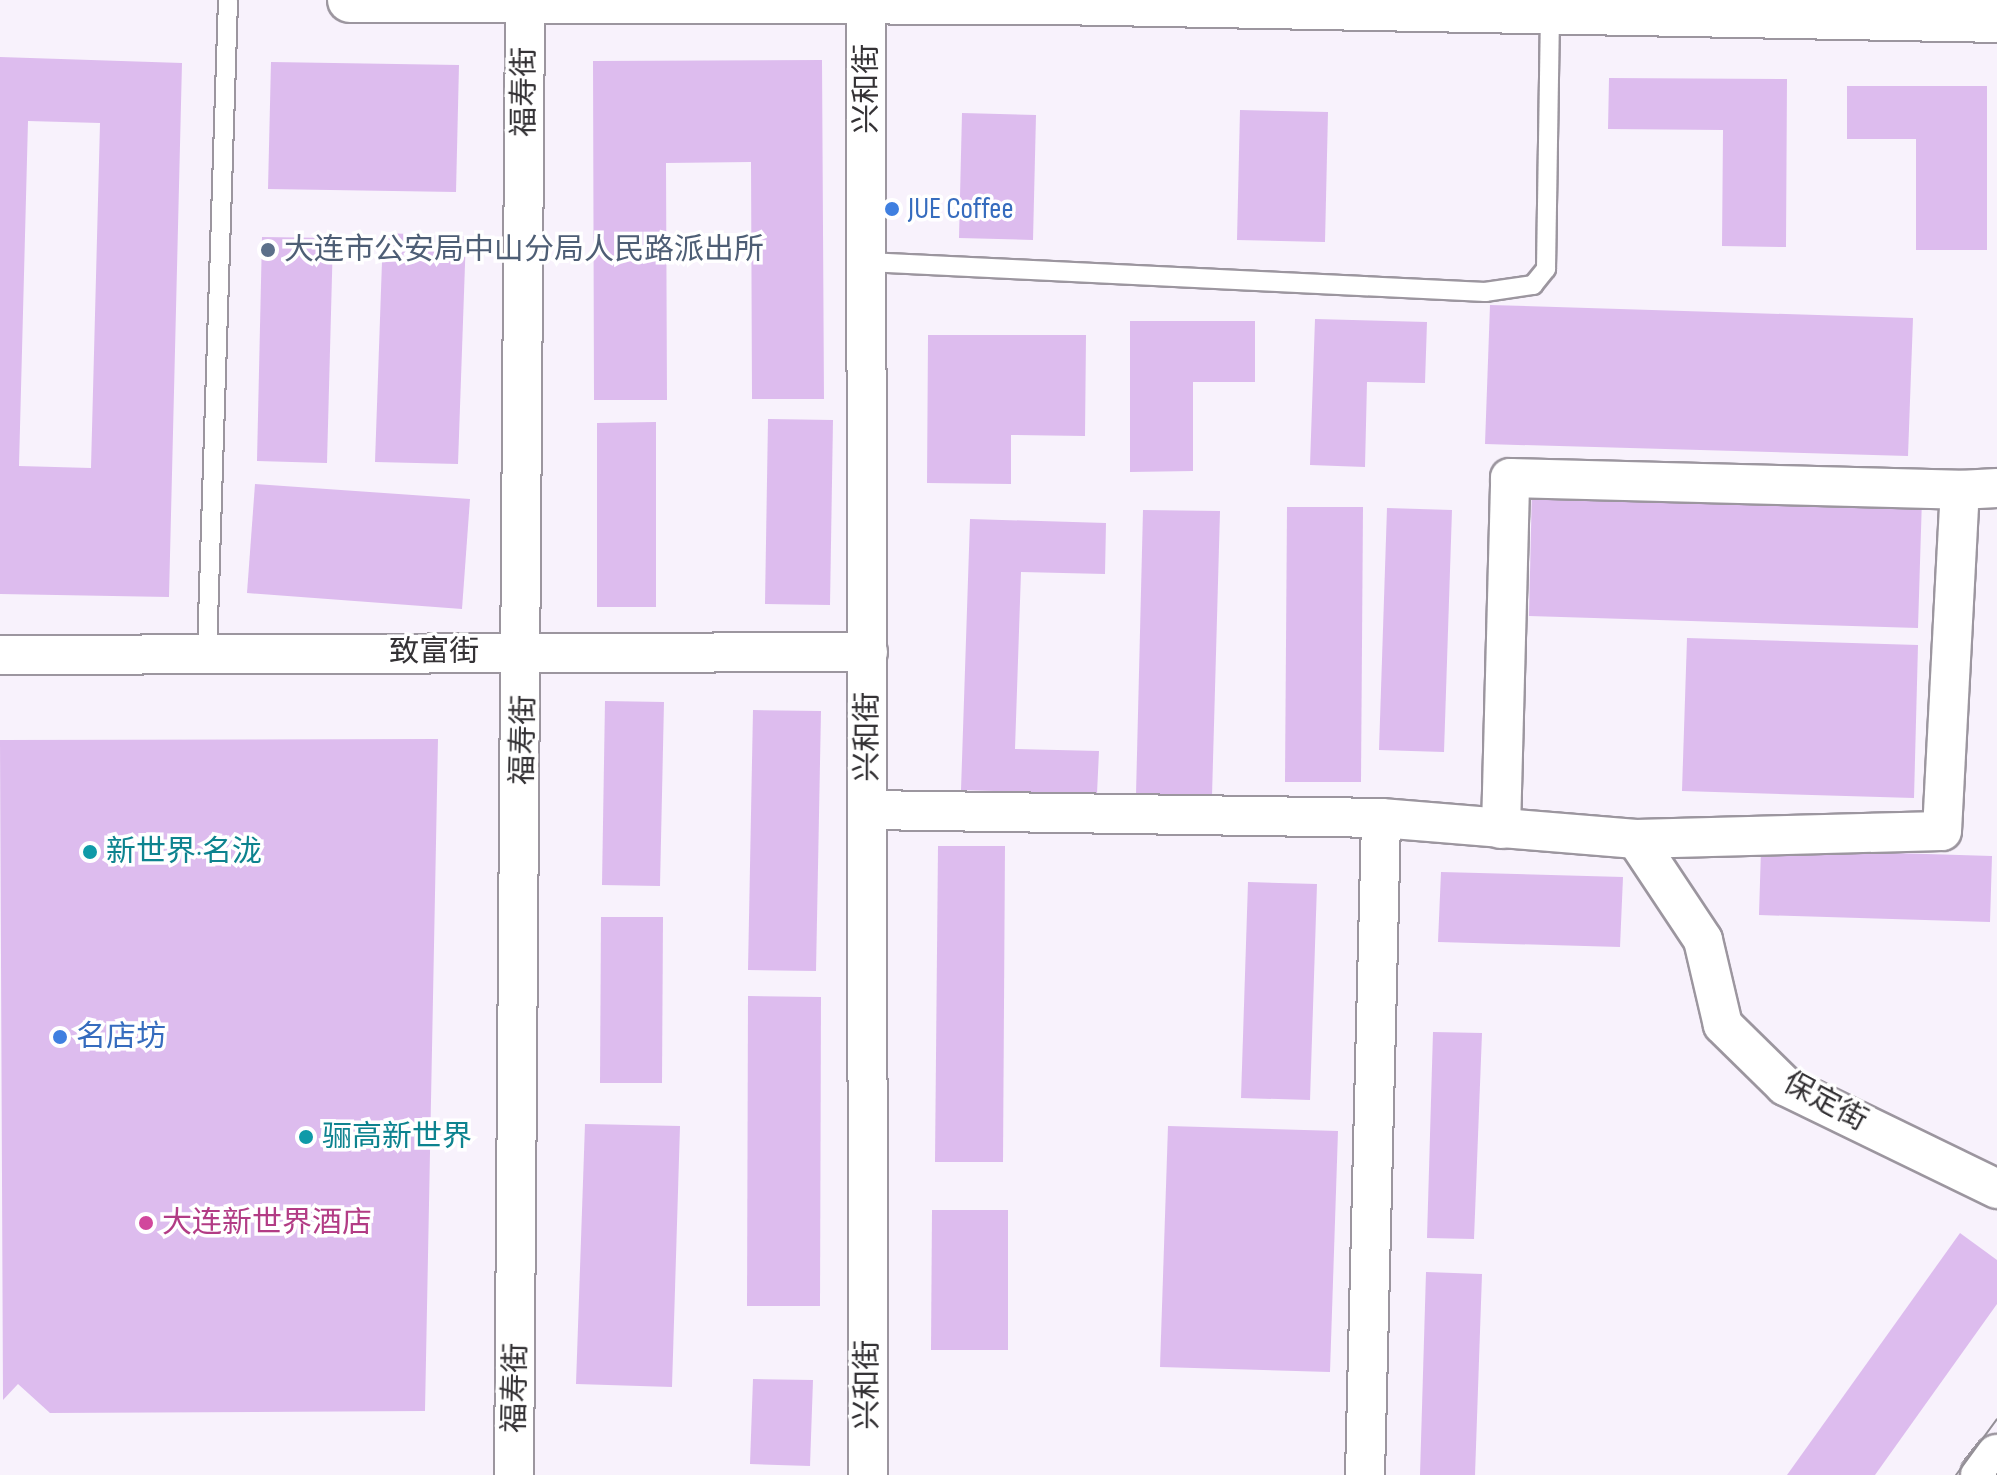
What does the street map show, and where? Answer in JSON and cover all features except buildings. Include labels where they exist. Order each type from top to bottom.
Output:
[{"type":"street","points":[[350,0],[525,4],[1056,1],[1997,20]]},
{"type":"street","name":"兴和街","points":[[867,1],[868,1475]]},
{"type":"street","name":"福寿街","points":[[514,1475],[526,652],[525,4]]},
{"type":"street","points":[[1501,829],[1510,478],[1960,490],[1997,488]]},
{"type":"street","points":[[868,810],[1381,818],[1636,839],[1942,831],[1960,490]]},
{"type":"street","name":"致富街","points":[[0,655],[207,651],[868,652]]},
{"type":"street","points":[[1365,1475],[1381,818]]},
{"type":"street","name":"保定街","points":[[1636,839],[1703,940],[1723,1025],[1785,1086],[1997,1189]]},
{"type":"street","points":[[1983,1475],[1997,1457]]},
{"type":"lane","points":[[207,651],[228,0]]},
{"type":"lane","points":[[867,262],[1485,292],[1533,285],[1546,269],[1550,11]]},
{"type":"tram line","points":[[1956,1475],[1997,1419]]},
{"type":"place","name":"JUE Coffee","points":[[892,209]]},
{"type":"place","name":"大连市公安局中山分局人民路派出所","points":[[268,250]]},
{"type":"place","name":"新世界·名泷","points":[[90,852]]},
{"type":"place","name":"名店坊","points":[[60,1037]]},
{"type":"place","name":"骊高新世界","points":[[306,1137]]},
{"type":"place","name":"大连新世界酒店","points":[[146,1223]]}]
